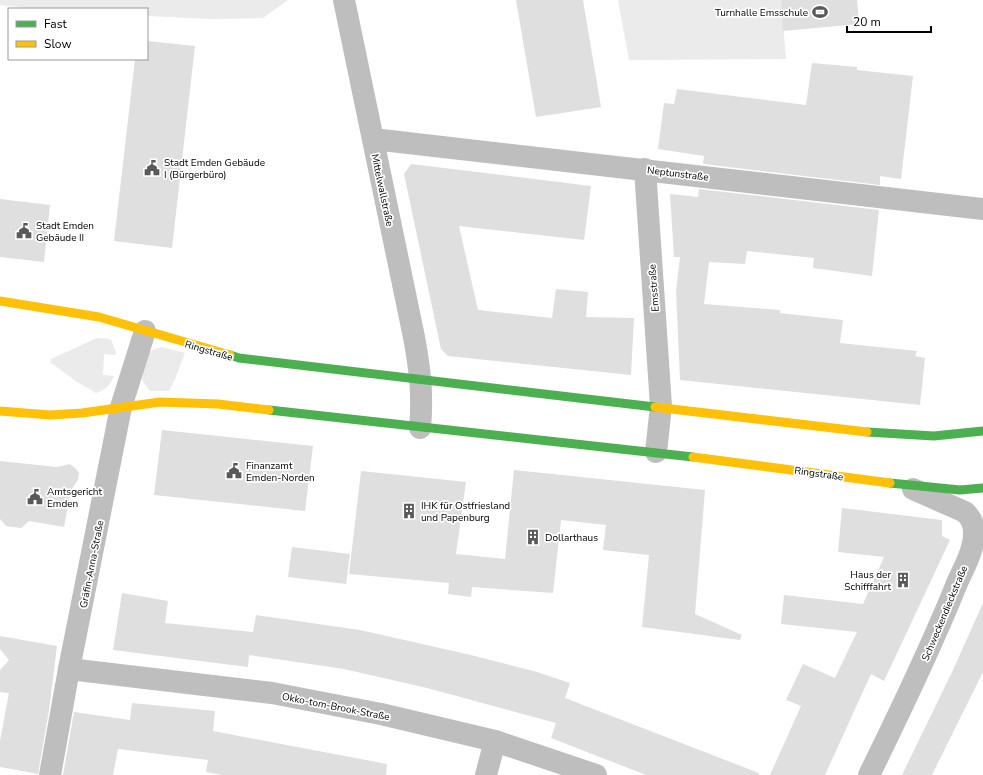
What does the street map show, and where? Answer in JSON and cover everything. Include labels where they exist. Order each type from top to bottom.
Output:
[{"type":"street","name":"Mittelwallstraße","points":[[344,0],[422,380]]},
{"type":"street","name":"Neptunstraße","points":[[373,139],[983,209]]},
{"type":"street","name":"Emsstraße","points":[[645,170],[661,406]]},
{"type":"street","name":"Ringstraße","points":[[0,301],[99,318],[239,358],[661,406],[886,434],[934,436],[983,431]]},
{"type":"street","name":"Gräfin-Anna-Straße","points":[[50,775],[69,669],[121,407],[145,331]]},
{"type":"street","points":[[420,428],[422,380]]},
{"type":"street","name":"Ringstraße","points":[[0,411],[50,415],[82,413],[173,401],[218,404],[420,428],[656,452],[902,485],[960,490],[983,488]]},
{"type":"street","points":[[656,452],[661,406]]},
{"type":"street","name":"Schweckendieckstraße","points":[[869,775],[918,674],[971,550],[974,532],[970,517],[966,512],[929,495],[902,485]]},
{"type":"street","name":"Okko-tom-Brook-Straße","points":[[69,669],[272,693],[381,714],[495,740],[596,775]]},
{"type":"street","points":[[486,775],[495,740]]},
{"type":"shaded area","points":[[0,0],[288,0],[263,18],[211,19],[148,16],[148,8],[25,8],[0,5]]},
{"type":"shaded area","points":[[618,0],[781,0],[786,59],[629,60]]},
{"type":"shaded area","points":[[97,338],[111,339],[116,353],[115,355],[104,354],[103,375],[114,376],[107,387],[96,393],[77,382],[50,362],[51,359]]},
{"type":"shaded area","points":[[162,347],[185,353],[169,391],[150,391],[142,380],[144,365],[150,351]]},
{"type":"building","points":[[516,0],[583,0],[601,107],[536,117]]},
{"type":"building","name":"Turnhalle Emsschule","points":[[781,0],[857,0],[859,24],[783,31]]},
{"type":"building","name":"Stadt Emden Gebäude I (Bürgerbüro)","points":[[148,41],[195,46],[172,248],[114,241],[135,60],[148,60]]},
{"type":"building","points":[[812,63],[857,67],[857,70],[913,76],[901,179],[880,176],[880,185],[703,164],[704,156],[658,149],[664,103],[674,104],[677,89],[806,105]]},
{"type":"building","points":[[411,164],[591,186],[584,240],[459,226],[478,310],[552,318],[556,289],[588,292],[586,317],[634,318],[631,375],[448,356],[441,349],[404,174]]},
{"type":"building","points":[[699,189],[879,210],[872,276],[813,268],[814,258],[747,251],[745,264],[709,262],[704,304],[780,310],[780,313],[843,320],[840,343],[917,351],[915,356],[925,358],[920,405],[680,380],[676,291],[680,257],[674,257],[670,194],[698,197]]},
{"type":"building","name":"Stadt Emden Gebäude II","points":[[0,199],[50,205],[44,262],[0,257]]},
{"type":"building","name":"Finanzamt Emden-Norden","points":[[162,430],[313,446],[305,511],[154,495]]},
{"type":"building","name":"Amtsgericht Emden","points":[[0,461],[57,467],[70,464],[76,469],[79,473],[78,480],[71,490],[64,527],[29,521],[21,528],[6,526],[0,519]]},
{"type":"building","points":[[514,470],[705,490],[695,614],[742,635],[740,640],[642,627],[649,555],[603,550],[606,525],[561,520],[553,593],[472,587],[471,597],[448,594],[449,583],[349,574],[361,471],[466,482],[456,554],[505,559]]},
{"type":"building","points":[[842,508],[942,520],[942,536],[950,540],[884,681],[871,674],[825,775],[770,775],[801,706],[786,700],[803,664],[835,678],[857,632],[781,624],[784,595],[863,604],[884,557],[838,552]]},
{"type":"building","points":[[292,547],[350,554],[346,584],[288,577]]},
{"type":"building","points":[[122,593],[168,601],[165,623],[253,632],[256,615],[360,630],[471,655],[537,672],[570,683],[565,698],[759,773],[759,775],[646,775],[551,738],[556,723],[427,688],[344,669],[249,655],[248,667],[113,650]]},
{"type":"building","points":[[983,603],[983,672],[932,775],[902,775],[953,670]]},
{"type":"building","points":[[0,636],[57,646],[49,710],[38,774],[0,767],[0,741],[9,693],[0,692],[0,670],[9,660],[0,649]]},
{"type":"building","points":[[132,703],[215,711],[213,731],[387,764],[386,775],[222,775],[206,772],[208,760],[118,749],[113,775],[63,775],[74,712],[130,720]]},
{"type":"traffic: fast","points":[[230,355],[239,358],[655,407]]},
{"type":"traffic: fast","points":[[269,410],[693,457]]},
{"type":"traffic: fast","points":[[867,432],[934,436],[983,431]]},
{"type":"traffic: fast","points":[[890,483],[960,490],[983,488]]},
{"type":"traffic: slow","points":[[0,301],[99,317],[230,355]]},
{"type":"traffic: slow","points":[[0,411],[50,415],[82,413],[160,402],[218,404],[269,410]]},
{"type":"traffic: slow","points":[[655,407],[867,432]]},
{"type":"traffic: slow","points":[[693,457],[890,483]]},
{"type":"place","name":"Turnhalle Emsschule","points":[[820,12]]},
{"type":"place","name":"Stadt Emden Gebäude I (Bürgerbüro)","points":[[152,168]]},
{"type":"place","name":"Stadt Emden Gebäude II","points":[[24,231]]},
{"type":"place","name":"Finanzamt Emden-Norden","points":[[234,471]]},
{"type":"place","name":"Amtsgericht Emden","points":[[35,497]]},
{"type":"place","name":"IHK für Ostfriesland und Papenburg","points":[[409,511]]},
{"type":"place","name":"Dollarthaus","points":[[533,537]]},
{"type":"place","name":"Haus der Schifffahrt","points":[[903,580]]}]
